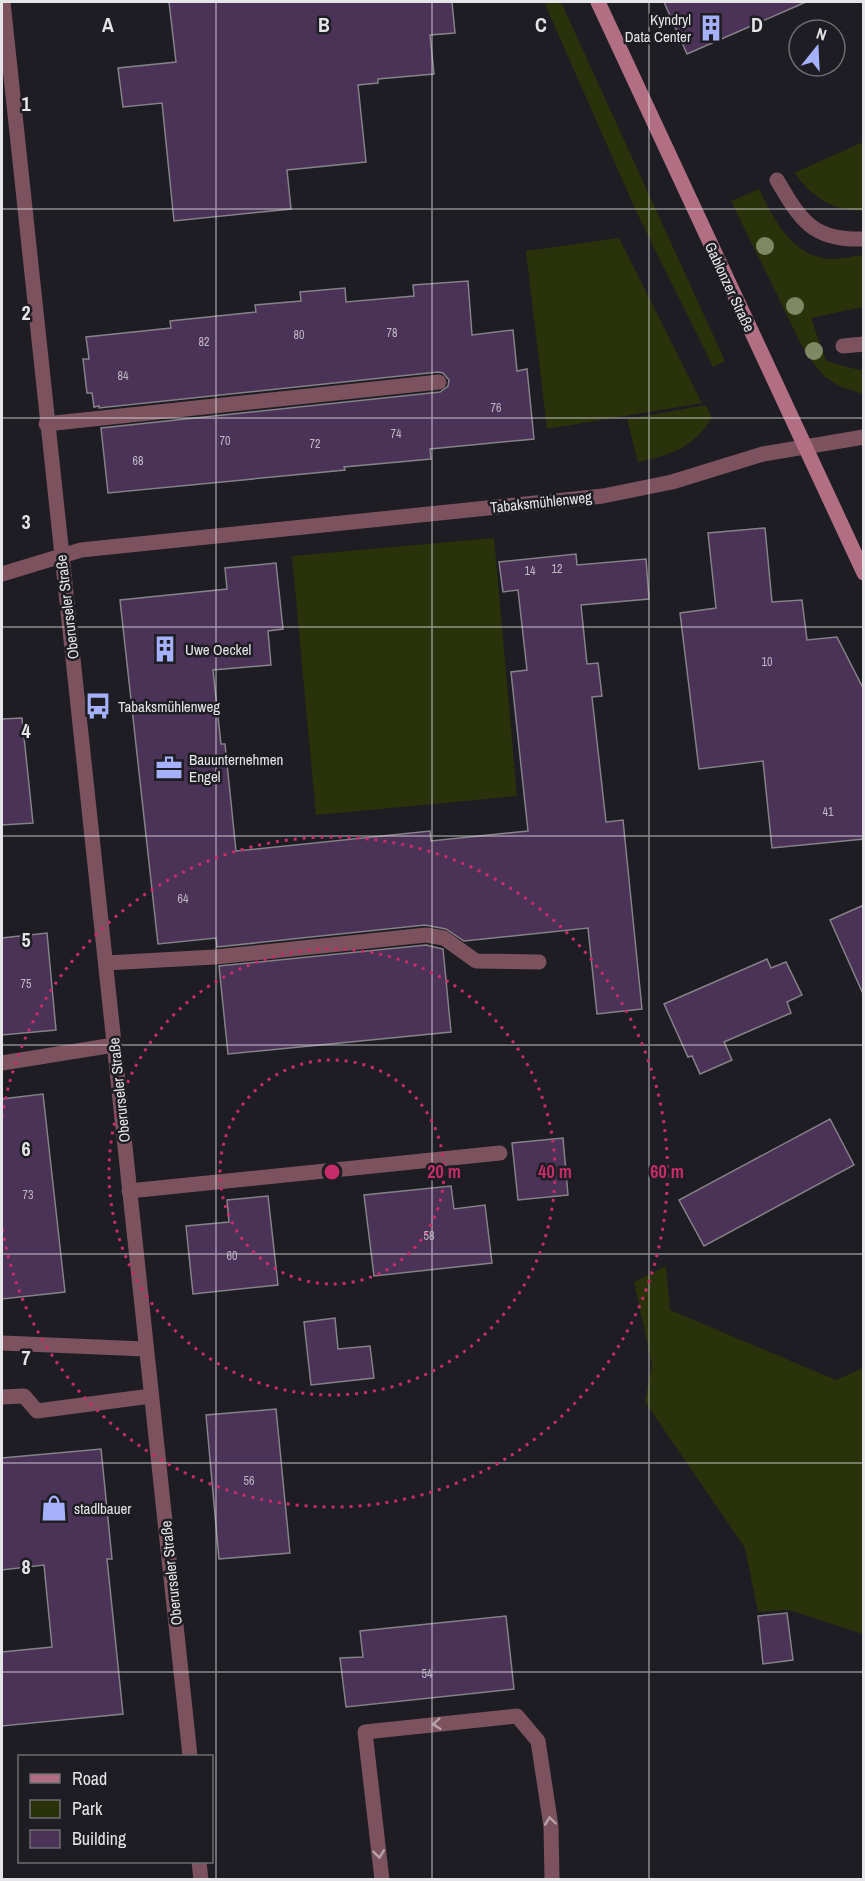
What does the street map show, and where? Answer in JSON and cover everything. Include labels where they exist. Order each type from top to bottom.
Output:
[{"type":"main road","name":"Gablonzer Straße","points":[[598,2],[864,573]]},
{"type":"street","name":"Oberurseler Straße","points":[[3,2],[189,1755]]},
{"type":"street","points":[[777,180],[798,216],[826,236],[864,238]]},
{"type":"street","points":[[843,346],[864,344]]},
{"type":"street","points":[[46,424],[439,382]]},
{"type":"street","name":"Tabaksmühlenweg","points":[[2,574],[81,550],[603,496],[672,482],[763,454],[864,436]]},
{"type":"street","points":[[106,963],[215,957],[426,934],[444,938],[476,961],[539,962]]},
{"type":"street","points":[[2,1063],[114,1045]]},
{"type":"street","points":[[129,1191],[500,1153]]},
{"type":"street","points":[[2,1343],[146,1349]]},
{"type":"street","points":[[2,1397],[24,1396],[37,1412],[151,1396]]},
{"type":"street","points":[[382,1880],[365,1732],[517,1716],[538,1741],[551,1826],[552,1880]]},
{"type":"street","points":[[199,1863],[201,1880]]},
{"type":"green space","points":[[544,2],[561,2],[725,361],[713,367],[637,213]]},
{"type":"green space","points":[[863,142],[863,211],[841,208],[824,201],[809,190],[794,173]]},
{"type":"green space","points":[[759,189],[778,224],[794,243],[805,251],[830,259],[863,255],[863,307],[811,318],[826,361],[863,371],[863,394],[839,386],[825,377],[806,354],[731,201]]},
{"type":"green space","points":[[619,238],[702,403],[547,429],[526,251]]},
{"type":"green space","points":[[706,405],[712,418],[689,443],[671,453],[638,462],[627,419]]},
{"type":"green space","points":[[494,538],[517,796],[316,815],[292,556]]},
{"type":"green space","points":[[666,1266],[670,1310],[836,1380],[863,1368],[863,1634],[789,1610],[758,1612],[745,1548],[645,1402],[652,1365],[634,1282]]},
{"type":"building","points":[[169,2],[452,2],[455,33],[430,35],[434,74],[378,79],[378,83],[358,85],[366,162],[287,170],[291,209],[174,221],[162,103],[123,107],[118,68],[176,62]]},
{"type":"building","name":"Kyndryl Data Center","points":[[664,2],[806,2],[687,54]]},
{"type":"building","points":[[468,281],[472,335],[513,330],[517,371],[527,369],[534,439],[430,449],[431,459],[344,467],[345,470],[108,493],[101,428],[440,392],[448,386],[449,380],[443,373],[438,372],[99,408],[99,406],[94,407],[92,393],[87,393],[83,359],[89,359],[86,337],[171,328],[170,321],[256,312],[255,305],[301,301],[300,292],[345,288],[346,302],[414,296],[413,285]]},
{"type":"building","points":[[765,528],[772,602],[802,600],[807,640],[837,637],[864,690],[864,839],[772,848],[763,761],[699,769],[680,613],[716,608],[708,533]]},
{"type":"building","points":[[576,554],[577,565],[646,559],[649,599],[581,605],[587,664],[598,663],[602,696],[592,697],[606,822],[623,820],[642,1009],[597,1014],[588,928],[464,941],[446,929],[425,925],[217,947],[216,938],[158,944],[120,600],[227,589],[225,568],[276,563],[283,629],[268,631],[271,665],[213,670],[221,744],[225,744],[236,851],[430,831],[431,841],[528,831],[511,672],[527,670],[518,590],[503,592],[499,562]]},
{"type":"building","points":[[22,718],[33,823],[2,825],[2,719]]},
{"type":"building","points":[[864,905],[864,996],[830,920]]},
{"type":"building","points":[[47,933],[56,1030],[2,1035],[2,938]]},
{"type":"building","points":[[426,945],[443,949],[451,1032],[228,1054],[219,966]]},
{"type":"building","points":[[767,959],[771,968],[786,962],[802,995],[787,1002],[791,1013],[724,1042],[732,1060],[700,1074],[692,1056],[688,1057],[664,1004]]},
{"type":"building","points":[[43,1094],[65,1292],[2,1299],[2,1099]]},
{"type":"building","points":[[830,1119],[854,1165],[704,1246],[679,1200]]},
{"type":"building","points":[[563,1138],[568,1195],[518,1200],[512,1143]]},
{"type":"building","points":[[451,1186],[454,1209],[485,1205],[492,1263],[374,1276],[364,1195]]},
{"type":"building","points":[[268,1196],[278,1285],[193,1294],[186,1226],[229,1222],[227,1200]]},
{"type":"building","points":[[335,1318],[338,1349],[370,1346],[374,1378],[311,1385],[304,1322]]},
{"type":"building","points":[[276,1409],[290,1553],[219,1559],[206,1415]]},
{"type":"building","points":[[101,1449],[112,1559],[107,1559],[123,1714],[2,1726],[2,1652],[52,1647],[44,1565],[2,1570],[2,1458]]},
{"type":"building","points":[[787,1613],[793,1660],[763,1664],[758,1616]]},
{"type":"building","points":[[506,1616],[514,1689],[346,1707],[340,1658],[363,1657],[360,1631]]},
{"type":"place","name":"Kyndryl Data Center","points":[[711,28]]},
{"type":"place","name":"Uwe Oeckel","points":[[165,649]]},
{"type":"place","name":"Tabaksmühlenweg","points":[[98,706]]},
{"type":"place","name":"Bauunternehmen Engel","points":[[169,768]]},
{"type":"place","name":"stadlbauer","points":[[54,1508]]}]
